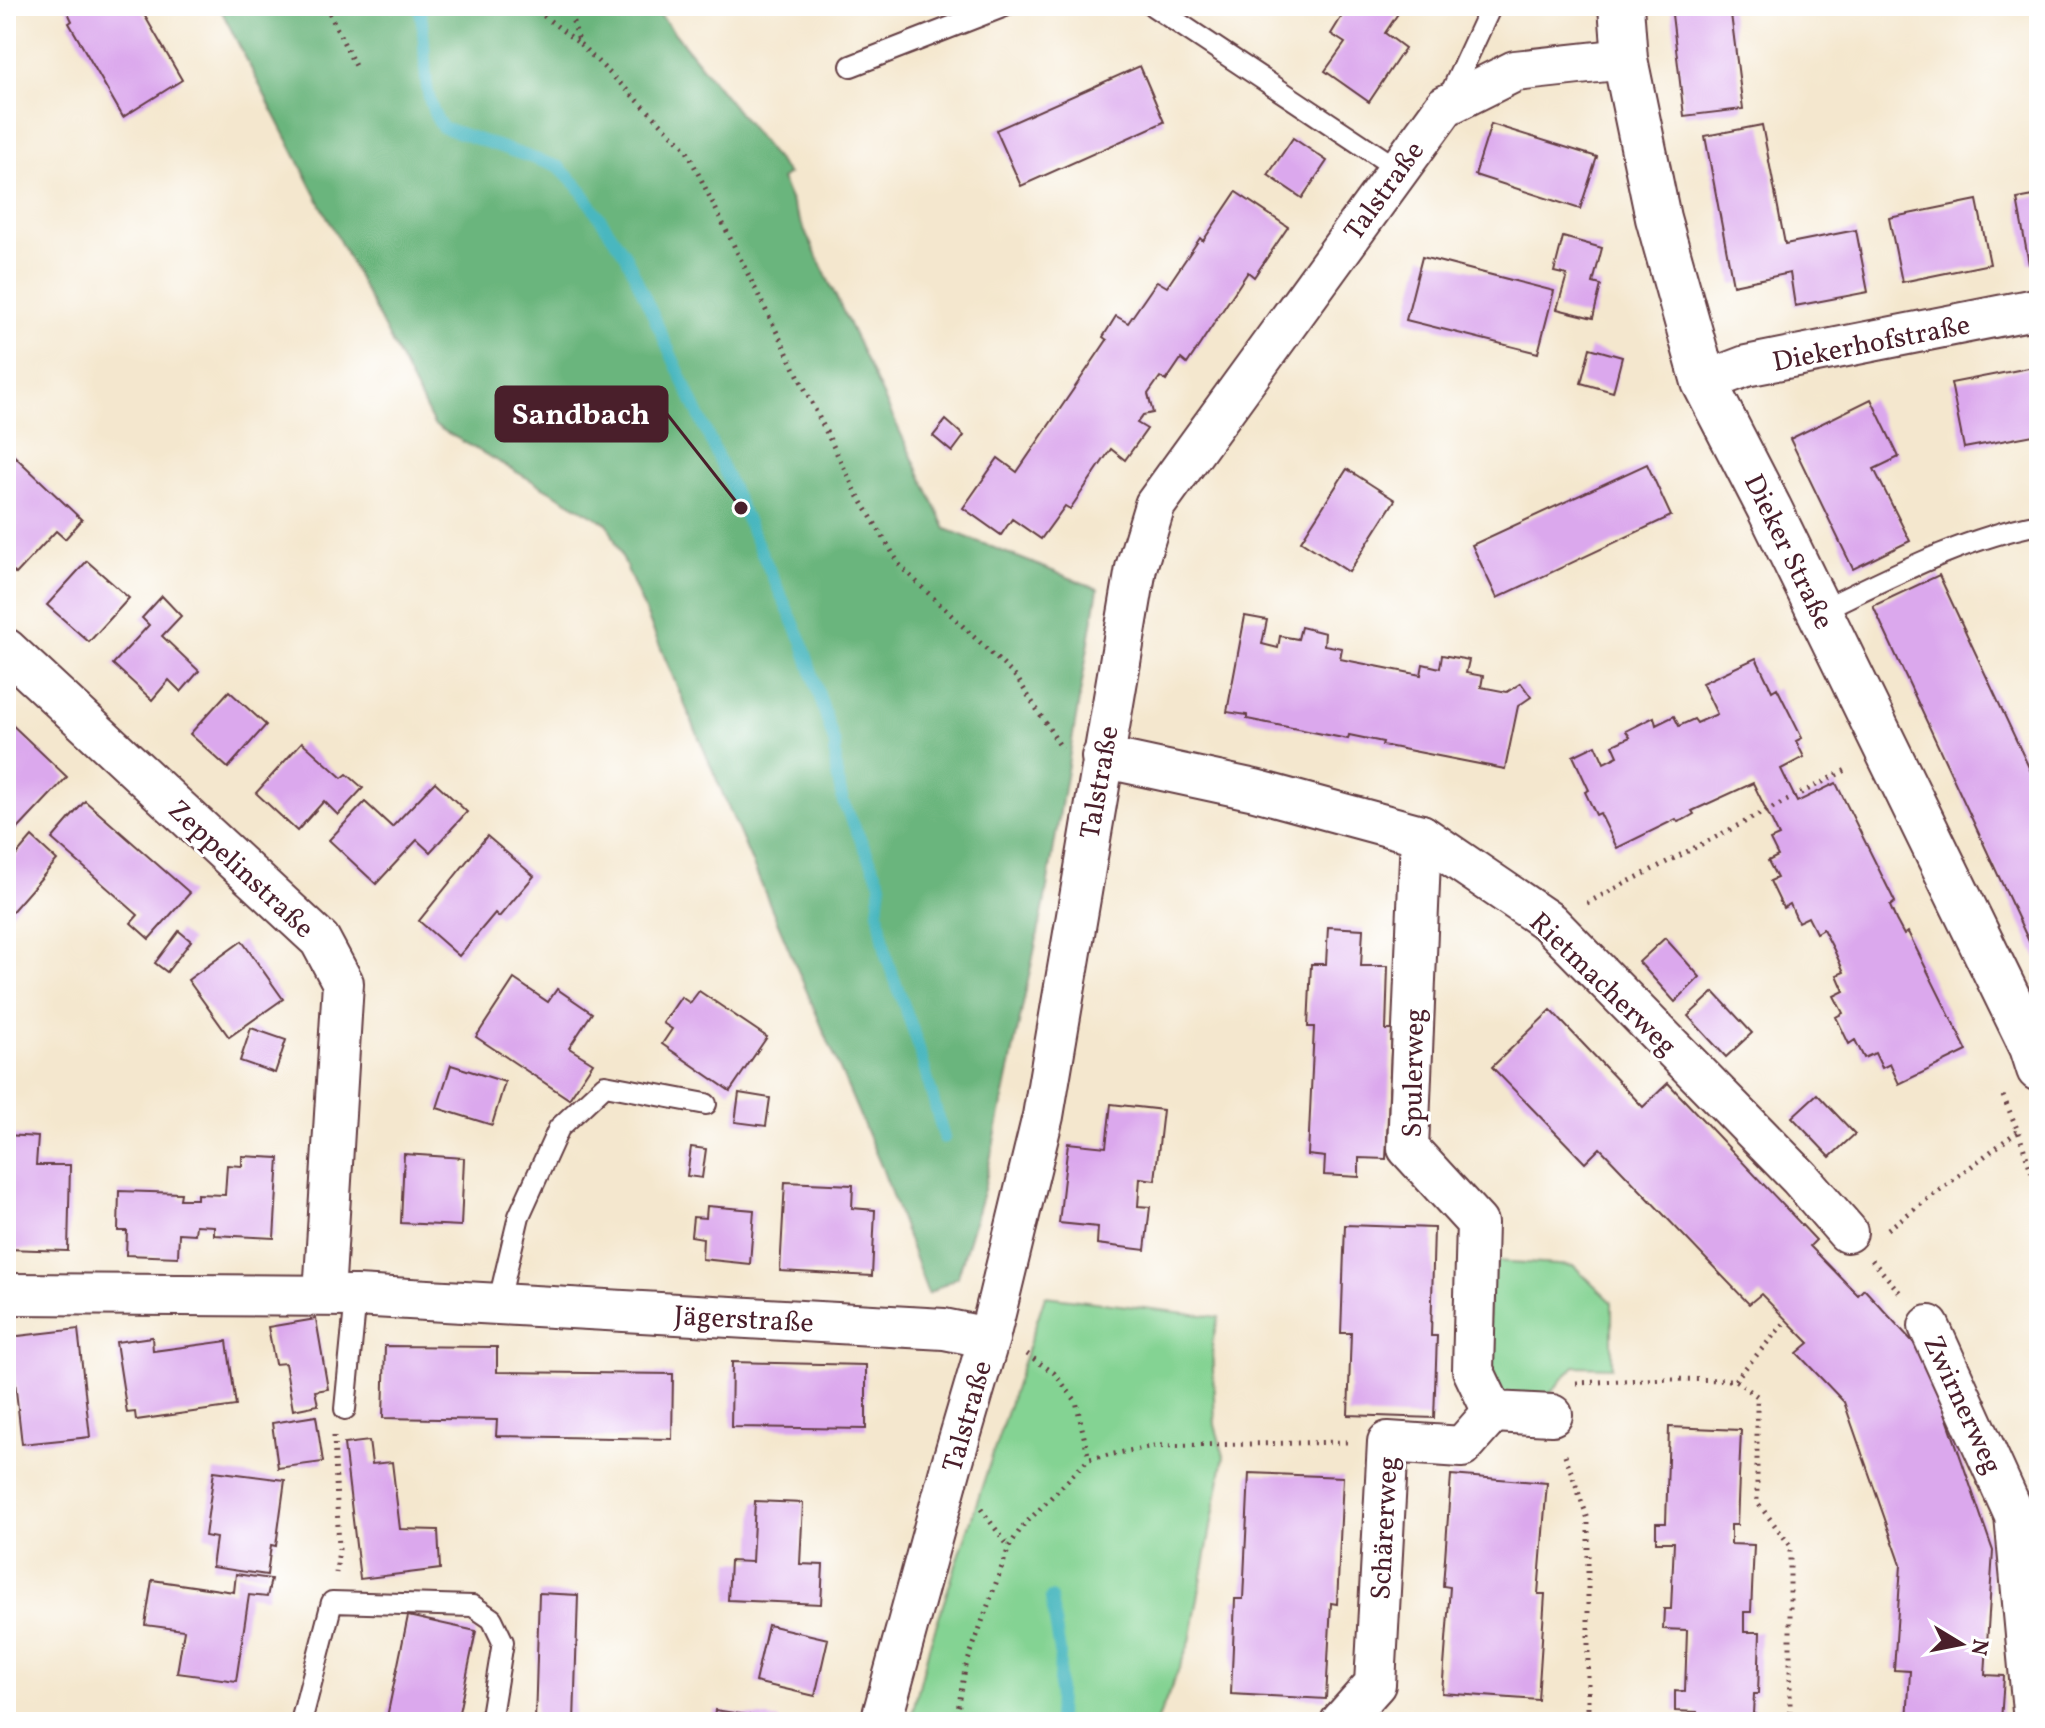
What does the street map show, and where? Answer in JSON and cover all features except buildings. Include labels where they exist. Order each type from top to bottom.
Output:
[{"type":"street","name":"Dieker Straße","points":[[1621,6],[1625,59],[1658,218],[1704,382],[2032,1047],[2039,1069]]},
{"type":"street","name":"Talstraße","points":[[881,1722],[989,1338],[1043,1116],[1136,568],[1155,505],[1445,106],[1515,71],[1625,59]]},
{"type":"street","name":"Diekerhofstraße","points":[[1704,382],[1746,366],[2039,308]]},
{"type":"street","name":"Zeppelinstraße","points":[[6,649],[320,940],[343,983],[340,1295]]},
{"type":"street","name":"Rietmacherweg","points":[[1102,757],[1255,790],[1421,835],[1549,922],[1800,1178],[1855,1240]]},
{"type":"street","name":"Spulerweg","points":[[1421,835],[1408,1148],[1477,1223],[1473,1370],[1493,1412]]},
{"type":"street","name":"Jägerstraße","points":[[6,1294],[340,1295],[944,1329],[989,1338]]},
{"type":"street","name":"Zwirnerweg","points":[[1929,1326],[2015,1516],[2034,1722]]},
{"type":"street","points":[[1493,1412],[1552,1415]]},
{"type":"street","name":"Schärerweg","points":[[1341,1722],[1375,1684],[1388,1442],[1462,1447],[1493,1412]]},
{"type":"lane","points":[[851,66],[1005,6]]},
{"type":"lane","points":[[1153,6],[1398,169]]},
{"type":"lane","points":[[1445,106],[1491,6]]},
{"type":"lane","points":[[1819,611],[1961,545],[2010,529],[2039,524]]},
{"type":"lane","points":[[498,1305],[519,1216],[559,1128],[605,1085],[706,1104]]},
{"type":"lane","points":[[340,1295],[345,1409]]},
{"type":"lane","points":[[301,1722],[332,1602],[473,1606],[492,1619],[503,1642],[490,1722]]},
{"type":"path","points":[[326,6],[356,68]]},
{"type":"path","points":[[531,6],[580,44],[685,147],[856,492],[901,567],[1017,678],[1059,749],[1102,757]]},
{"type":"path","points":[[568,6],[580,44]]},
{"type":"path","points":[[1549,922],[1846,770]]},
{"type":"path","points":[[1855,1240],[2018,1131]]},
{"type":"path","name":"Zwirnerweg","points":[[1855,1240],[1929,1326]]},
{"type":"path","points":[[1735,1380],[1787,1320]]},
{"type":"path","points":[[989,1338],[1031,1355],[1062,1382],[1076,1401],[1089,1459]]},
{"type":"path","points":[[1591,1722],[1588,1717],[1588,1519],[1552,1415],[1567,1384],[1667,1379],[1735,1380],[1757,1396],[1757,1502],[1790,1545],[1790,1722]]},
{"type":"path","points":[[332,1602],[339,1549],[332,1440],[345,1409]]},
{"type":"path","points":[[956,1722],[965,1669],[1009,1547],[1022,1527],[1089,1459],[1153,1446],[1388,1442]]},
{"type":"green space","points":[[219,6],[653,6],[788,174],[781,179],[946,529],[1098,589],[1044,905],[984,1189],[958,1276],[928,1294],[882,1168],[608,524],[434,425]]},
{"type":"green space","points":[[1494,1261],[1574,1266],[1612,1302],[1612,1367],[1575,1366],[1544,1400],[1502,1395],[1482,1362]]},
{"type":"green space","points":[[1045,1296],[1219,1317],[1212,1342],[1215,1425],[1224,1456],[1190,1642],[1157,1722],[910,1722],[929,1647]]},
{"type":"waterway","points":[[419,6],[429,99],[442,127],[559,167],[578,186],[626,256],[802,641],[835,745],[836,771],[843,802],[881,883],[878,911],[887,959],[916,1038],[944,1138]]},
{"type":"waterway","points":[[1051,1598],[1060,1652],[1058,1722]]},
{"type":"place","name":"Sandbach","points":[[741,508]]}]
